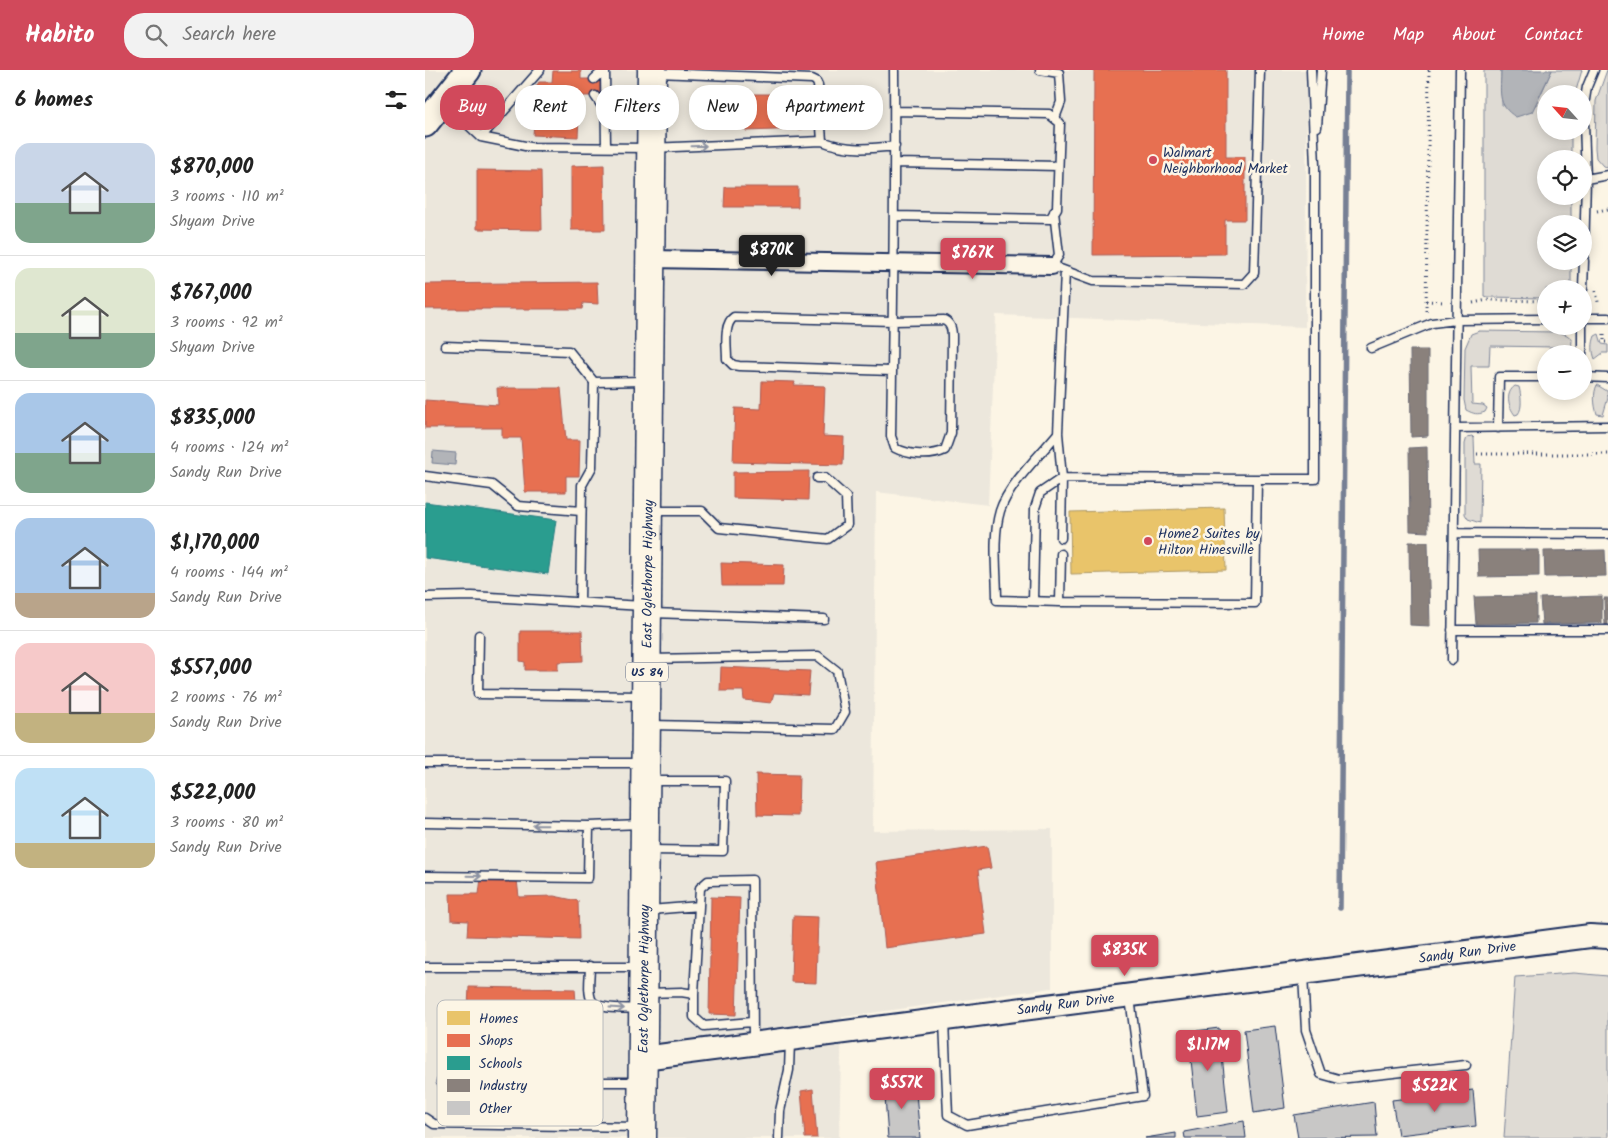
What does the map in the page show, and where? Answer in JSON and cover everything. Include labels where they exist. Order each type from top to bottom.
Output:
[{"type":"highway","name":"East Oglethorpe Highway","points":[[642,1133],[651,71]]},
{"type":"main road","points":[[455,85],[462,74]]},
{"type":"main road","points":[[425,124],[440,106]]},
{"type":"street","points":[[650,259],[1059,268]]},
{"type":"street","name":"Sandy Run Drive","points":[[643,1070],[753,1033],[790,1039],[1590,936],[1608,937]]},
{"type":"lane","points":[[481,137],[540,70]]},
{"type":"lane","points":[[594,79],[605,70]]},
{"type":"lane","points":[[605,70],[605,85]]},
{"type":"lane","points":[[892,371],[733,365],[727,359],[728,325],[731,319],[734,318],[893,321],[944,320],[949,323],[951,328],[951,432],[945,450],[938,454],[909,454],[895,448],[891,436],[892,371],[893,321],[894,263],[895,216],[894,70]]},
{"type":"lane","points":[[1040,70],[1059,72],[1061,102],[1055,118]]},
{"type":"lane","points":[[1059,268],[1093,281],[1244,284],[1254,273],[1260,70]]},
{"type":"lane","points":[[1033,601],[1035,508],[1039,493],[1062,478],[1315,478],[1315,166],[1311,70]]},
{"type":"lane","points":[[1315,166],[1321,70]]},
{"type":"lane","points":[[1452,660],[1460,70]]},
{"type":"lane","points":[[1588,85],[1594,70]]},
{"type":"lane","points":[[651,71],[812,79],[818,85],[822,141]]},
{"type":"lane","points":[[895,111],[1049,114],[1060,123],[1057,208],[1050,218],[895,216]]},
{"type":"lane","points":[[474,130],[481,137],[530,147],[650,148],[822,141],[845,148],[895,146]]},
{"type":"lane","points":[[606,130],[606,147]]},
{"type":"lane","points":[[895,163],[1058,166]]},
{"type":"lane","points":[[1592,178],[1608,175]]},
{"type":"lane","points":[[1054,212],[1059,255],[1058,433],[1062,478],[1061,538]]},
{"type":"lane","points":[[1592,318],[1608,318]]},
{"type":"lane","points":[[1371,348],[1432,323],[1457,320],[1537,319]]},
{"type":"lane","points":[[445,346],[569,351],[594,382],[593,467],[582,485],[580,602]]},
{"type":"lane","points":[[1498,428],[1499,377],[1537,377]]},
{"type":"lane","points":[[1592,378],[1608,378]]},
{"type":"lane","points":[[594,382],[649,381]]},
{"type":"lane","points":[[1455,428],[1608,426]]},
{"type":"lane","points":[[1058,433],[1021,476],[1007,496],[1000,511],[996,536],[997,600],[1255,603],[1257,479]]},
{"type":"lane","points":[[425,476],[491,485],[518,506],[581,511]]},
{"type":"lane","points":[[648,511],[702,511],[719,528],[829,540],[847,525],[846,497],[825,478],[817,478]]},
{"type":"lane","points":[[1453,534],[1608,534]]},
{"type":"lane","points":[[1060,602],[1061,554]]},
{"type":"lane","points":[[425,597],[472,596],[580,602],[647,609],[825,620]]},
{"type":"lane","points":[[1452,630],[1608,630]]},
{"type":"lane","points":[[479,635],[478,694],[647,696]]},
{"type":"lane","points":[[646,725],[835,729],[845,712],[837,671],[818,656],[647,659]]},
{"type":"lane","points":[[425,763],[646,772],[725,781],[723,851],[589,826],[425,823]]},
{"type":"lane","points":[[425,876],[588,878],[589,826]]},
{"type":"lane","points":[[752,880],[753,1033],[704,1026],[694,1017],[694,994],[700,888],[708,881],[752,880]]},
{"type":"lane","points":[[645,910],[699,906]]},
{"type":"lane","points":[[425,967],[590,966],[643,990],[694,994]]},
{"type":"lane","points":[[590,966],[590,993],[592,1000]]},
{"type":"lane","points":[[1302,973],[1305,1030],[1321,1074],[1339,1079],[1465,1065]]},
{"type":"lane","points":[[603,1005],[643,990]]},
{"type":"lane","points":[[944,1019],[948,1115],[967,1125],[1143,1096],[1129,995]]},
{"type":"lane","points":[[779,1138],[780,1111],[789,1070],[790,1039]]},
{"type":"lane","points":[[603,1072],[643,1070]]},
{"type":"lane","points":[[425,1118],[437,1124]]},
{"type":"lane","points":[[480,1126],[642,1133]]},
{"type":"path","points":[[1426,311],[1429,70]]},
{"type":"path","points":[[1473,303],[1488,300],[1537,301]]},
{"type":"path","points":[[1426,301],[1444,302]]},
{"type":"path","points":[[1604,334],[1604,342],[1608,342]]},
{"type":"path","points":[[1477,454],[1608,454]]},
{"type":"shaded area","points":[[425,70],[1307,70],[1305,327],[996,315],[988,505],[876,492],[873,831],[1052,829],[1052,988],[842,1017],[839,1138],[425,1138]]},
{"type":"shaded area","points":[[1484,70],[1501,70],[1502,105],[1536,105],[1537,103],[1537,140],[1571,140],[1571,150],[1537,150],[1537,205],[1571,205],[1571,215],[1537,215],[1537,270],[1571,270],[1571,280],[1537,280],[1537,298],[1484,296]]},
{"type":"shaded area","points":[[1501,70],[1552,70],[1545,85],[1537,85],[1537,102],[1532,112],[1516,117],[1505,108],[1500,91]]},
{"type":"shaded area","points":[[1552,70],[1582,70],[1578,85],[1545,85]]},
{"type":"shaded area","points":[[1607,70],[1608,168],[1603,166],[1596,158],[1595,148],[1596,101]]},
{"type":"shaded area","points":[[1479,331],[1537,332],[1537,335],[1567,335],[1572,339],[1572,345],[1490,346],[1489,366],[1471,366],[1472,404],[1483,405],[1487,408],[1485,412],[1478,414],[1466,410],[1464,400],[1465,348],[1471,334]]},
{"type":"shaded area","points":[[1599,334],[1602,344],[1608,345],[1608,353],[1603,353],[1595,359],[1593,342],[1595,336]]},
{"type":"shaded area","points":[[1597,385],[1607,391],[1608,398],[1603,415],[1597,414],[1595,407],[1594,395]]},
{"type":"shaded area","points":[[1515,386],[1519,387],[1521,408],[1518,414],[1515,415],[1511,408],[1509,396]]},
{"type":"shaded area","points":[[1472,436],[1474,438],[1475,464],[1481,464],[1480,523],[1468,519],[1465,514],[1465,444],[1467,437]]},
{"type":"shaded area","points":[[433,451],[456,453],[455,465],[432,463]]},
{"type":"shaded area","points":[[1574,973],[1608,976],[1608,1138],[1504,1138],[1515,977]]},
{"type":"building: Homes","name":"Home2 Suites by Hilton Hinesville","points":[[1224,508],[1226,570],[1071,574],[1070,512]]},
{"type":"building: Shops","points":[[1094,70],[1226,70],[1226,157],[1245,157],[1245,220],[1225,220],[1225,254],[1093,255]]},
{"type":"building: Shops","points":[[553,71],[581,71],[581,79],[600,79],[600,85],[596,85],[596,96],[586,96],[586,85],[537,85],[539,82],[552,82]]},
{"type":"building: Shops","points":[[757,94],[767,94],[767,130],[774,130],[746,131],[757,130]]},
{"type":"building: Shops","points":[[533,130],[578,130],[578,137],[533,135]]},
{"type":"building: Shops","points":[[604,165],[605,230],[571,230],[571,166]]},
{"type":"building: Shops","points":[[477,170],[541,171],[542,230],[477,229]]},
{"type":"building: Shops","points":[[725,187],[798,187],[798,207],[724,207]]},
{"type":"building: Shops","points":[[597,282],[598,304],[583,303],[582,309],[425,309],[425,284]]},
{"type":"building: Shops","points":[[762,381],[795,382],[794,385],[825,386],[823,436],[844,437],[843,465],[733,462],[735,408],[761,409]]},
{"type":"building: Shops","points":[[497,388],[561,388],[566,440],[580,440],[579,476],[566,476],[566,492],[525,492],[521,438],[502,438],[502,428],[425,428],[425,400],[498,405]]},
{"type":"building: Shops","points":[[809,471],[808,500],[733,498],[733,472]]},
{"type":"building: Shops","points":[[721,563],[784,565],[783,586],[722,586]]},
{"type":"building: Shops","points":[[520,631],[582,631],[583,661],[558,662],[558,670],[525,670],[525,662],[520,661]]},
{"type":"building: Shops","points":[[721,667],[810,671],[808,695],[774,693],[771,703],[744,700],[743,691],[720,691]]},
{"type":"building: Shops","points":[[756,774],[799,775],[798,816],[757,815]]},
{"type":"building: Shops","points":[[987,846],[991,868],[978,870],[986,934],[885,948],[876,862]]},
{"type":"building: Shops","points":[[481,878],[517,880],[519,897],[554,896],[578,901],[579,939],[467,936],[468,921],[451,920],[450,894],[479,894]]},
{"type":"building: Shops","points":[[711,897],[740,898],[736,1015],[709,1014]]},
{"type":"building: Shops","points":[[793,916],[818,917],[816,983],[791,982]]},
{"type":"building: Shops","points":[[469,987],[575,989],[576,1000],[468,1000]]},
{"type":"building: Shops","points":[[813,1089],[817,1138],[805,1138],[801,1091]]},
{"type":"building: Schools","points":[[425,502],[556,520],[548,574],[425,558]]},
{"type":"building: Industry","points":[[1410,350],[1428,350],[1428,436],[1411,437]]},
{"type":"building: Industry","points":[[1427,447],[1428,532],[1410,531],[1409,448]]},
{"type":"building: Industry","points":[[1409,542],[1428,542],[1430,626],[1410,625]]},
{"type":"building: Industry","points":[[1478,550],[1539,550],[1539,576],[1479,577]]},
{"type":"building: Industry","points":[[1605,550],[1606,576],[1545,577],[1544,551]]},
{"type":"building: Industry","points":[[1536,596],[1536,623],[1476,624],[1474,597]]},
{"type":"building: Industry","points":[[1602,596],[1602,623],[1542,624],[1540,598]]},
{"type":"building: Industry","points":[[1604,598],[1608,598],[1608,625],[1605,625]]},
{"type":"building: Other","points":[[1275,1026],[1285,1108],[1254,1113],[1244,1030]]},
{"type":"building: Other","points":[[1219,1028],[1228,1112],[1197,1116],[1188,1032]]},
{"type":"building: Other","points":[[915,1082],[920,1138],[888,1138],[884,1083]]},
{"type":"building: Other","points":[[1473,1090],[1476,1126],[1398,1135],[1392,1100]]},
{"type":"building: Other","points":[[1374,1102],[1377,1137],[1298,1138],[1294,1115]]},
{"type":"building: Other","points":[[1244,1121],[1246,1138],[1185,1138],[1184,1132]]},
{"type":"building: Other","points":[[1176,1133],[1176,1138],[1145,1138]]},
{"type":"waterway","points":[[1340,908],[1347,70]]},
{"type":"place","name":"Walmart Neighborhood Market","points":[[1153,160]]},
{"type":"place","name":"Home2 Suites by Hilton Hinesville","points":[[1148,541]]}]
